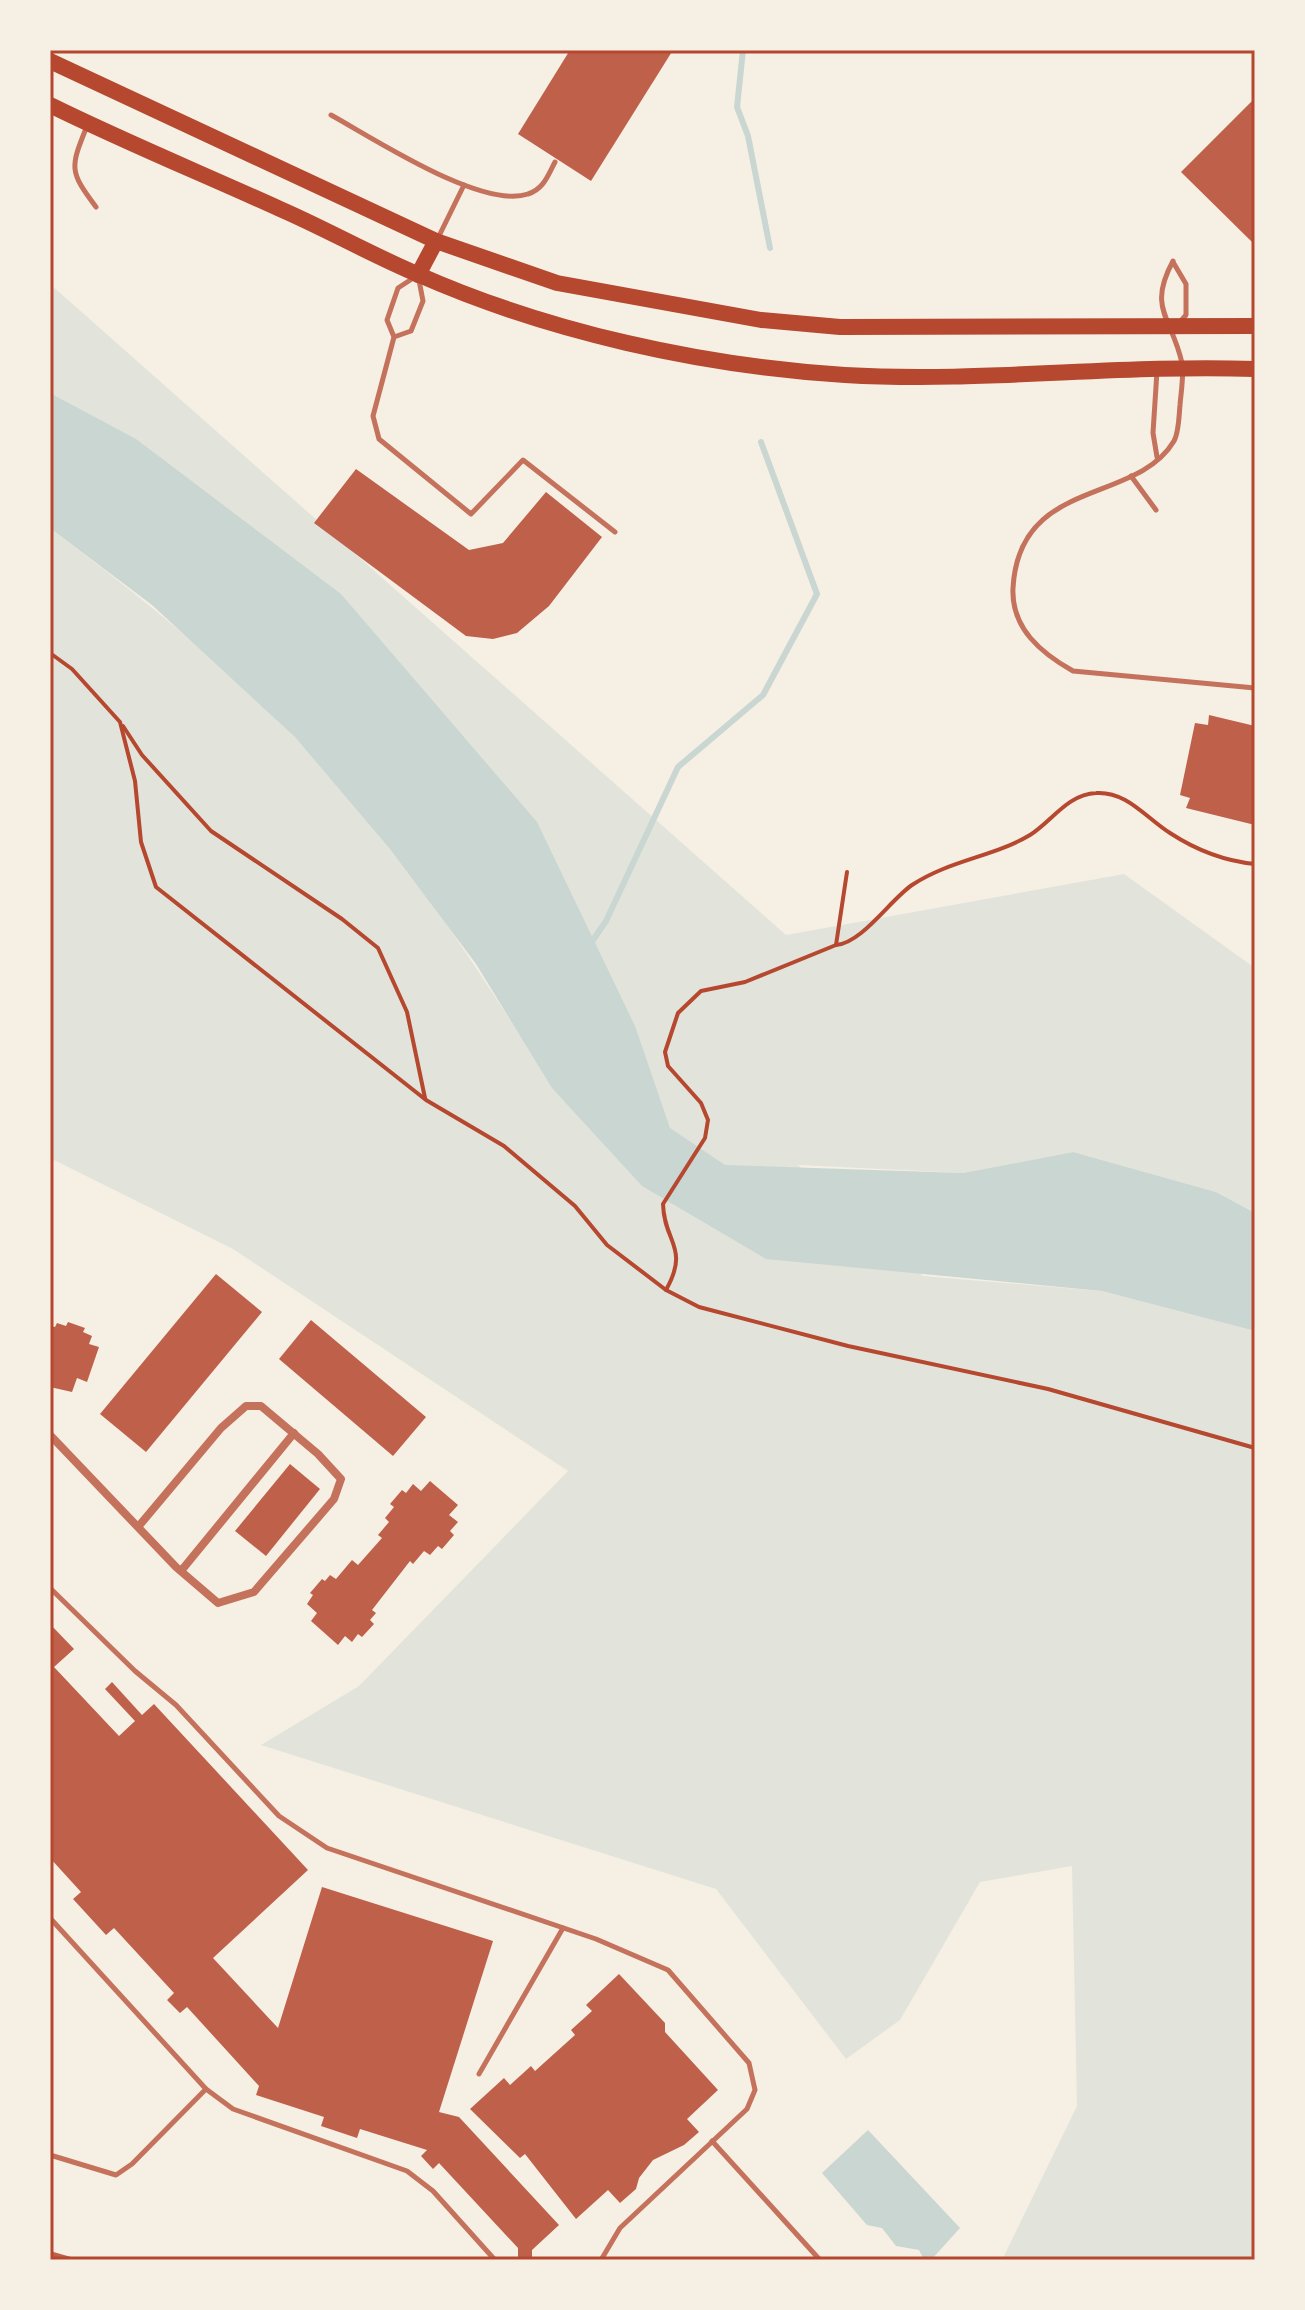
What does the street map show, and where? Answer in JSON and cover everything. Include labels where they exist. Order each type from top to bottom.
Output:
[{"type":"main road","points":[[50,61],[436,241],[557,283],[761,320],[840,327],[1172,329],[1255,326]]},
{"type":"main road","points":[[50,105],[286,211],[418,275],[514,310],[610,338],[735,362],[845,375],[999,374],[1182,366],[1255,369]]},
{"type":"main road","points":[[418,275],[436,241]]},
{"type":"street","points":[[50,1435],[138,1527],[181,1571],[218,1603],[254,1592],[334,1499],[341,1479],[261,1406],[246,1406],[221,1428],[138,1527]]},
{"type":"street","points":[[181,1571],[294,1433]]},
{"type":"lane","points":[[331,115],[485,193],[527,194],[544,184],[555,162]]},
{"type":"lane","points":[[88,124],[73,160],[74,177],[96,207]]},
{"type":"lane","points":[[436,241],[464,185]]},
{"type":"lane","points":[[1172,329],[1186,315],[1186,284],[1173,261],[1160,284],[1162,316],[1172,329],[1182,366],[1174,440],[1157,458],[1131,476],[1069,501],[1045,519],[1030,537],[1019,558],[1012,607],[1025,633],[1050,658],[1073,671],[1255,688]]},
{"type":"lane","points":[[394,337],[411,331],[423,301],[418,275],[398,288],[387,320],[394,337],[373,416],[379,439],[471,514],[523,460],[615,532]]},
{"type":"lane","points":[[1157,458],[1153,433],[1158,367]]},
{"type":"lane","points":[[1131,476],[1156,510]]},
{"type":"lane","points":[[50,1588],[135,1671],[176,1705],[279,1816],[327,1848],[563,1928],[668,1970],[749,2063],[755,2090],[747,2109],[620,2228],[601,2260]]},
{"type":"lane","points":[[50,1918],[206,2089],[233,2109],[407,2171],[433,2191],[495,2260]]},
{"type":"lane","points":[[479,2074],[563,1928]]},
{"type":"lane","points":[[50,2155],[116,2175],[132,2164],[206,2089]]},
{"type":"lane","points":[[712,2141],[820,2260]]},
{"type":"path","points":[[50,653],[72,669],[120,722],[142,755],[211,831],[342,919],[378,948],[407,1012],[426,1100]]},
{"type":"path","points":[[120,722],[135,781],[141,842],[156,887],[426,1100],[504,1146],[575,1206],[607,1245],[666,1290],[699,1307],[848,1346],[1048,1389],[1255,1448]]},
{"type":"path","points":[[666,1290],[677,1271],[679,1256],[663,1204],[705,1138],[706,1112],[668,1066],[665,1052],[678,1013],[701,991],[745,982],[856,936],[900,894],[934,871],[1027,836],[1078,797],[1095,792],[1127,801],[1168,832],[1207,853],[1233,862],[1255,864]]},
{"type":"path","points":[[836,945],[847,872]]},
{"type":"shaded area","points":[[50,284],[786,935],[1124,874],[1255,968],[1255,1213],[1216,1192],[1073,1152],[963,1173],[798,1165],[923,1276],[1102,1291],[1255,1331],[1255,2260],[1002,2260],[1077,2106],[1072,1866],[980,1882],[900,2020],[846,2059],[716,1889],[261,1745],[359,1686],[568,1471],[233,1249],[50,1158],[50,528],[207,654],[266,708],[331,776],[433,905],[552,1087],[621,998],[135,439],[50,393]]},
{"type":"shaded area","points":[[50,393],[136,439],[341,594],[537,822],[635,1026],[670,1128],[725,1165],[963,1173],[1073,1152],[1216,1192],[1255,1213],[1255,1331],[1102,1291],[766,1259],[642,1186],[552,1088],[476,964],[390,849],[295,737],[152,605],[50,528]]},
{"type":"shaded area","points":[[868,2130],[960,2228],[931,2260],[924,2260],[919,2250],[896,2246],[882,2228],[867,2225],[822,2173]]},
{"type":"building","points":[[570,50],[673,50],[591,181],[518,134]]},
{"type":"building","points":[[1255,98],[1255,239],[1252,242],[1181,172]]},
{"type":"building","points":[[356,469],[469,550],[503,543],[546,492],[602,537],[549,606],[517,633],[493,639],[466,636],[314,523]]},
{"type":"building","points":[[1209,715],[1255,726],[1255,825],[1186,808],[1190,798],[1180,795],[1195,723],[1208,725]]},
{"type":"building","points":[[216,1274],[262,1312],[146,1452],[100,1414]]},
{"type":"building","points":[[311,1320],[426,1417],[393,1456],[279,1359]]},
{"type":"building","points":[[68,1322],[85,1328],[83,1332],[92,1336],[89,1344],[99,1347],[87,1382],[77,1378],[72,1392],[50,1387],[50,1326],[55,1327],[57,1323],[66,1326]]},
{"type":"building","points":[[290,1464],[320,1489],[266,1556],[235,1531]]},
{"type":"building","points":[[430,1481],[458,1505],[449,1515],[458,1522],[450,1531],[454,1535],[442,1549],[438,1546],[430,1555],[424,1551],[413,1564],[410,1561],[372,1610],[376,1613],[370,1620],[374,1624],[362,1637],[358,1634],[352,1642],[345,1636],[338,1645],[311,1621],[317,1613],[307,1604],[313,1595],[310,1593],[322,1579],[325,1581],[330,1575],[336,1579],[352,1560],[358,1565],[382,1538],[378,1535],[389,1522],[385,1518],[394,1507],[390,1504],[402,1490],[406,1493],[413,1484],[421,1491]]},
{"type":"building","points":[[50,1624],[74,1649],[54,1667],[119,1736],[135,1721],[105,1689],[112,1682],[142,1715],[154,1704],[308,1870],[213,1958],[278,2028],[322,1887],[493,1941],[439,2112],[459,2117],[559,2225],[532,2250],[532,2260],[518,2260],[518,2248],[439,2163],[433,2169],[421,2156],[427,2150],[360,2129],[357,2138],[321,2126],[324,2117],[256,2095],[259,2086],[187,2007],[180,2013],[167,2000],[174,1993],[114,1928],[106,1935],[73,1899],[81,1892],[50,1858]]},
{"type":"building","points":[[619,1974],[665,2023],[665,2032],[718,2090],[687,2119],[699,2132],[684,2145],[653,2160],[639,2178],[636,2189],[620,2203],[608,2190],[576,2219],[525,2154],[520,2158],[470,2109],[504,2078],[510,2085],[531,2066],[535,2071],[575,2035],[571,2030],[592,2011],[586,2005]]},
{"type":"building","points":[[50,2251],[78,2259],[78,2260],[50,2260]]},
{"type":"waterway","points":[[743,50],[737,107],[748,136],[770,248]]},
{"type":"waterway","points":[[589,946],[606,921],[678,767],[763,695],[817,594],[761,442]]}]
